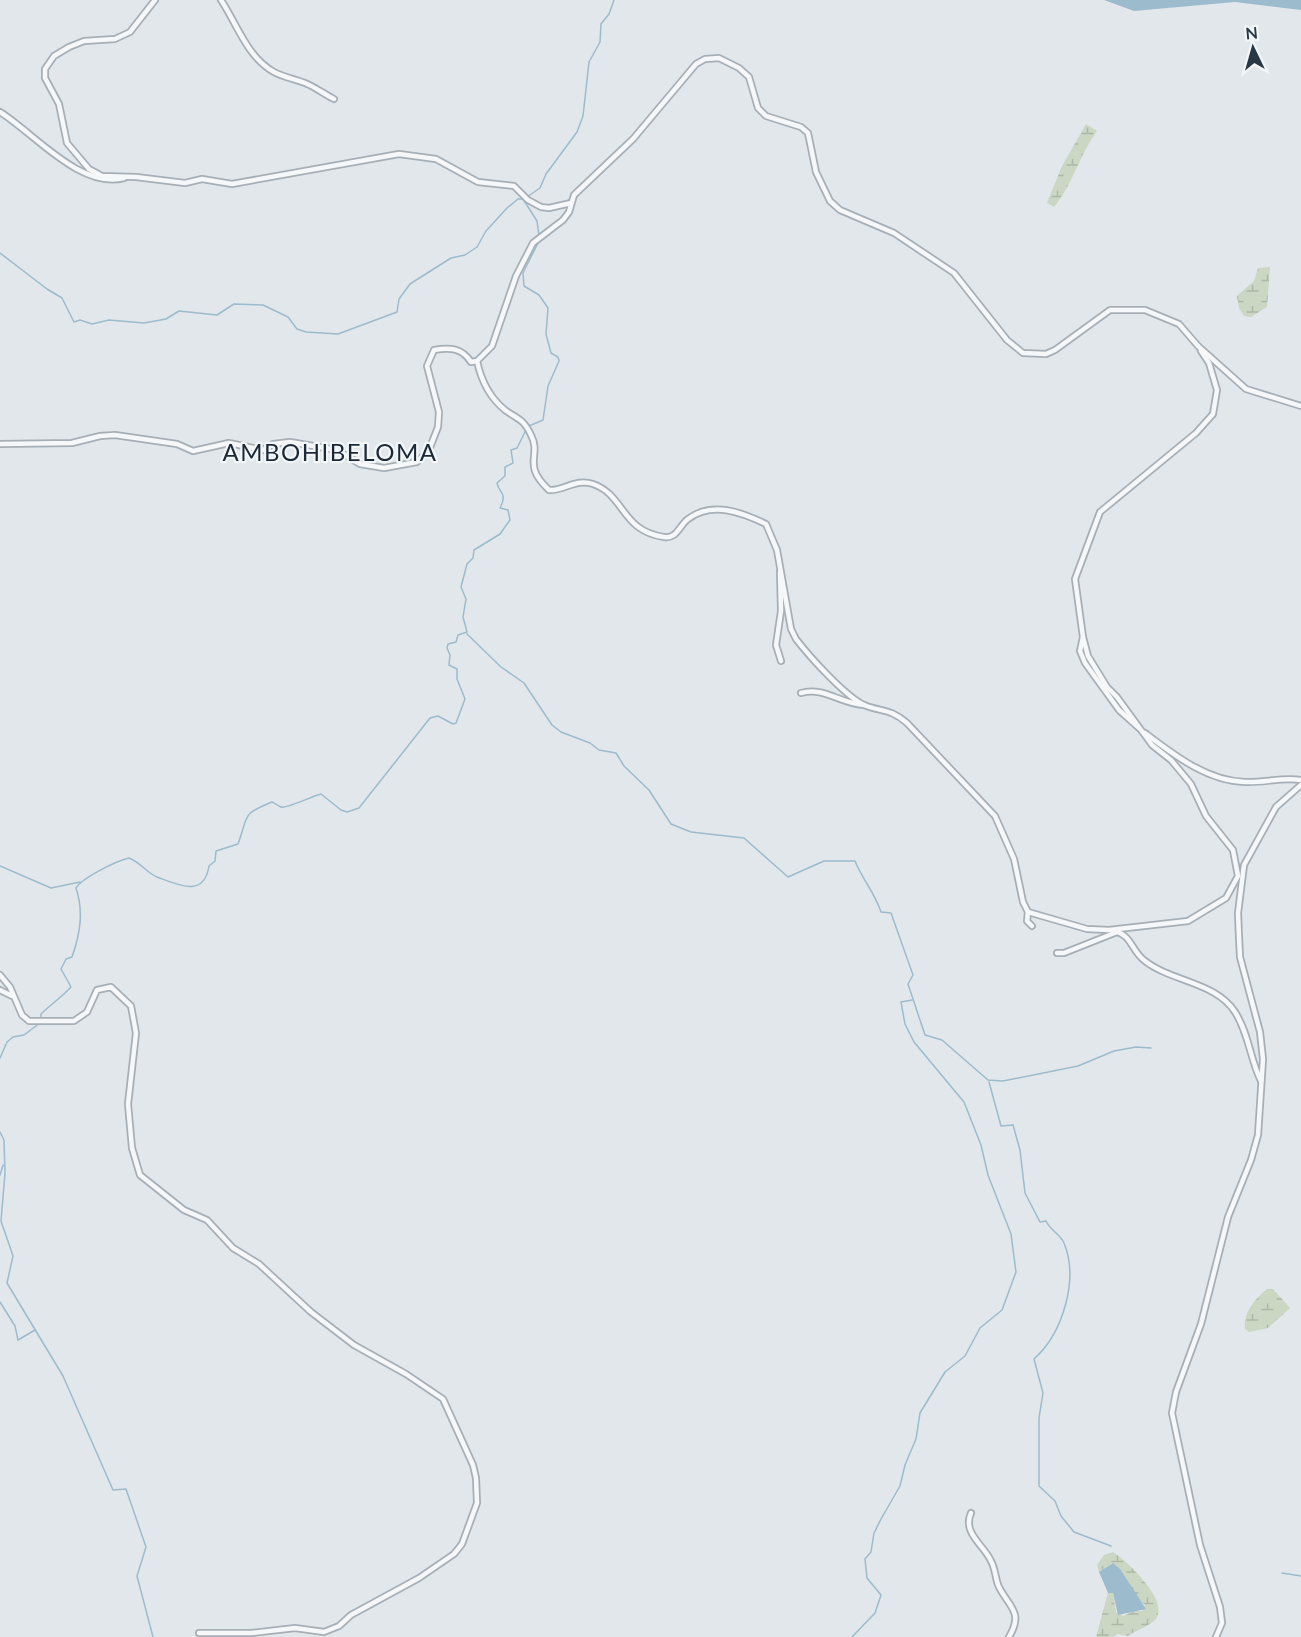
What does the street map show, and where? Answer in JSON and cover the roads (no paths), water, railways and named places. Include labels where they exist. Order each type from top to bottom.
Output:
[{"type":"street","points":[[155,0],[130,32],[115,39],[84,41],[69,47],[54,56],[45,69],[45,78],[58,104],[67,143],[89,168],[102,176],[185,183],[202,179],[232,184],[399,154],[436,159],[478,182],[514,186],[534,204],[549,208],[570,203]]},
{"type":"street","points":[[221,0],[247,45],[261,62],[274,72],[305,83],[334,99]]},
{"type":"street","points":[[0,444],[72,443],[115,435],[177,444],[193,451],[229,443],[263,450],[273,444],[290,442],[337,450],[363,464],[384,468],[406,466],[417,462],[429,450],[438,427],[439,412],[427,366],[434,350],[447,347],[459,350],[471,362],[477,361],[492,346],[516,276],[538,239],[563,220],[569,212],[574,195],[633,140],[696,64],[705,59],[719,58],[739,68],[748,77],[758,108],[766,116],[801,127],[808,133],[816,172],[830,201],[840,210],[873,222],[894,233],[954,273],[1007,340],[1023,353],[1046,354],[1055,350],[1110,310],[1145,310],[1179,324],[1198,346],[1246,389],[1301,406]]},
{"type":"street","points":[[0,112],[86,175],[113,181],[129,177]]},
{"type":"street","points":[[1198,346],[1209,363],[1217,390],[1213,414],[1196,433],[1100,512],[1075,579],[1083,637],[1080,651],[1099,685],[1119,710],[1142,731],[1180,759],[1225,779],[1257,783],[1301,780]]},
{"type":"street","points":[[477,361],[486,388],[506,411],[520,418],[532,437],[534,474],[549,490],[580,482],[591,483],[614,497],[623,514],[633,524],[663,537],[676,534],[686,520],[709,508],[736,512],[766,524],[775,542],[791,629],[796,639],[845,691],[865,705]]},
{"type":"street","points":[[780,567],[781,611],[776,645],[781,661]]},
{"type":"street","points":[[801,693],[818,691],[849,704],[865,705],[898,715],[995,816],[1014,859],[1023,902],[1028,912],[1027,921],[1032,926]]},
{"type":"street","points":[[1142,731],[1152,745],[1171,760],[1191,784],[1206,816],[1233,850],[1238,876]]},
{"type":"street","points":[[1290,780],[1294,786],[1293,791]]},
{"type":"street","points":[[1216,1637],[1222,1623],[1220,1607],[1200,1545],[1172,1413],[1176,1392],[1200,1324],[1228,1217],[1251,1160],[1258,1135],[1263,1083],[1260,1032],[1240,957],[1238,913],[1243,872],[1266,822],[1276,807],[1301,785]]},
{"type":"street","points":[[1028,912],[1088,929],[1109,930],[1188,921],[1226,898],[1238,876],[1243,872]]},
{"type":"street","points":[[1109,930],[1131,941],[1137,953],[1146,962],[1167,974],[1214,993],[1230,1005],[1250,1042],[1256,1069],[1263,1083]]},
{"type":"street","points":[[1057,953],[1064,953],[1117,932]]},
{"type":"street","points":[[0,975],[10,987],[12,996],[26,1020],[68,1022],[87,1012],[97,990],[111,987],[117,990],[131,1006],[136,1034],[129,1104],[132,1148],[140,1175],[184,1210],[207,1220],[233,1248],[259,1264],[311,1312],[354,1346],[406,1374],[443,1399],[473,1465],[477,1503],[462,1544],[454,1554],[419,1578],[351,1615],[339,1626],[324,1632],[295,1628],[252,1633],[199,1633]]},
{"type":"street","points":[[0,990],[12,996]]},
{"type":"street","points":[[971,1513],[968,1520],[974,1540],[990,1558],[1001,1590],[1014,1608],[1014,1624],[1009,1637]]},
{"type":"water","points":[[1104,0],[1301,0],[1301,10],[1235,2],[1134,11]]},
{"type":"water","points":[[1113,1563],[1120,1569],[1146,1609],[1118,1615],[1113,1593],[1108,1593],[1099,1572]]},
{"type":"waterway","points":[[527,197],[540,188],[546,174],[577,132],[583,116],[589,62],[600,42],[601,24],[609,14],[614,0]]},
{"type":"waterway","points":[[0,253],[62,298],[74,322],[80,320],[92,324],[109,320],[144,323],[166,319],[179,311],[217,315],[234,304],[263,305],[288,317],[297,329],[306,332],[338,334],[397,312],[399,299],[410,284],[451,258],[465,255],[477,247],[486,231],[507,208],[518,199],[523,199]]},
{"type":"waterway","points":[[523,199],[537,221],[539,236]]},
{"type":"waterway","points":[[529,426],[543,420],[548,386],[559,361],[558,357],[551,353],[546,334],[548,308],[539,295],[524,286],[523,273],[539,241]]},
{"type":"waterway","points":[[41,1018],[41,1014],[71,987],[61,969],[66,959],[72,957],[77,940],[80,906],[76,888],[79,884],[108,866],[129,858],[157,877],[182,885],[196,886],[202,882],[209,866],[215,861],[216,851],[238,844],[250,813],[272,802],[284,807],[321,794],[341,810],[347,812],[359,808],[430,718],[438,716],[453,724],[456,723],[465,699],[457,679],[457,669],[449,665],[450,655],[447,648],[448,644],[456,642],[458,635],[467,632],[463,617],[466,599],[461,587],[467,564],[473,558],[474,550],[500,534],[510,520],[508,510],[500,508],[503,496],[497,483],[505,476],[505,467],[513,463],[511,450],[517,448],[526,430]]},
{"type":"waterway","points":[[467,634],[501,667],[524,683],[552,725],[561,732],[590,743],[599,750],[616,753],[624,766],[649,790],[671,824],[691,832],[744,838],[788,877],[824,861],[855,861],[881,912],[891,913],[913,975],[908,984],[925,1035],[942,1040],[988,1080],[1003,1081],[1078,1066],[1114,1051],[1136,1047],[1151,1048]]},
{"type":"waterway","points":[[0,866],[51,888],[80,882]]},
{"type":"waterway","points":[[852,1637],[875,1613],[881,1595],[867,1578],[865,1559],[871,1552],[874,1533],[900,1486],[905,1465],[916,1439],[920,1413],[945,1372],[965,1356],[980,1328],[1002,1310],[1016,1272],[1011,1234],[988,1175],[981,1145],[964,1102],[914,1042],[905,1024],[901,1002],[912,1000]]},
{"type":"waterway","points":[[0,1058],[7,1042],[13,1037],[24,1035],[40,1023]]},
{"type":"waterway","points":[[989,1082],[1001,1126],[1013,1125],[1020,1150],[1025,1193],[1040,1222],[1046,1221],[1064,1243],[1070,1273],[1066,1305],[1060,1320],[1053,1335],[1034,1359],[1043,1393],[1039,1418],[1039,1486],[1055,1501],[1061,1516],[1074,1532],[1111,1546]]},
{"type":"waterway","points":[[0,1132],[4,1140],[5,1173],[1,1221],[13,1256],[7,1283],[63,1376],[113,1490],[126,1489],[146,1547],[137,1576],[153,1637]]},
{"type":"waterway","points":[[0,1175],[3,1165]]},
{"type":"waterway","points":[[0,1302],[15,1326],[18,1340],[35,1330]]},
{"type":"waterway","points":[[1282,1573],[1301,1576]]},
{"type":"district","name":"AMBOHIBELOMA","points":[[330,451]]}]
